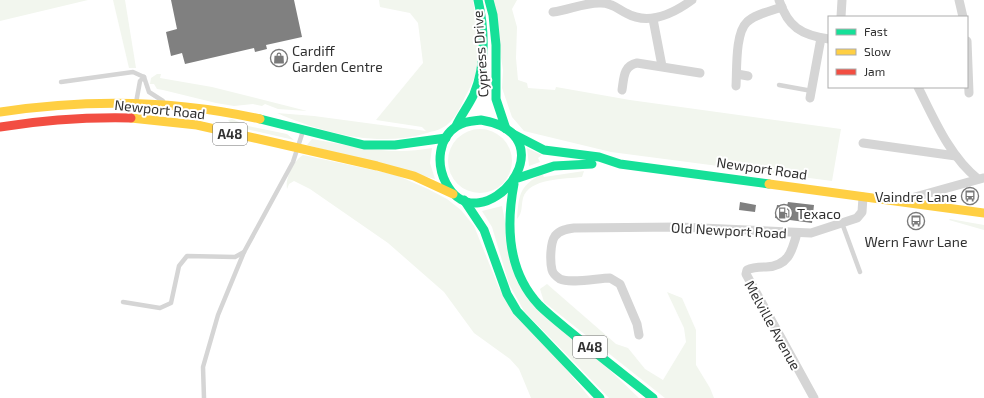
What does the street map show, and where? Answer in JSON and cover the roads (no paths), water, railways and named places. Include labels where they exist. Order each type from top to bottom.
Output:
[{"type":"main road","name":"Cypress Drive","points":[[456,126],[476,88],[481,68],[483,43],[481,11],[478,0]]},
{"type":"main road","name":"Cypress Drive","points":[[489,0],[494,15],[496,45],[496,99],[509,131]]},
{"type":"main road","name":"Newport Road","points":[[0,112],[45,105],[138,107],[173,106],[257,118],[357,143],[382,146],[418,144],[446,138]]},
{"type":"main road","name":"Newport Road","points":[[0,127],[46,120],[88,117],[146,117],[198,125],[414,176],[453,194]]},
{"type":"main road","points":[[488,120],[495,122],[509,131],[522,154],[522,166],[516,180],[500,195],[485,202],[473,203],[453,194],[446,185],[441,167],[441,153],[446,138],[456,126],[488,120]]},
{"type":"main road","name":"Newport Road","points":[[509,131],[544,150],[599,157],[620,164]]},
{"type":"main road","name":"Newport Road","points":[[516,180],[533,170],[554,165],[620,164],[984,213]]},
{"type":"main road","name":"A48","points":[[516,180],[508,214],[510,238],[518,271],[529,293],[552,317],[653,398]]},
{"type":"main road","name":"A48","points":[[464,200],[484,230],[507,294],[517,311],[600,398]]},
{"type":"street","points":[[553,12],[601,3],[617,7],[636,17],[653,19],[671,13],[692,0]]},
{"type":"street","points":[[841,16],[842,0]]},
{"type":"street","points":[[959,0],[963,16]]},
{"type":"street","points":[[736,86],[737,74],[735,36],[747,22],[780,4],[790,22],[795,27],[810,36],[825,39],[811,95]]},
{"type":"street","points":[[653,19],[662,66]]},
{"type":"street","points":[[622,90],[626,70],[631,65],[662,66],[700,73]]},
{"type":"street","points":[[968,68],[969,94]]},
{"type":"street","points":[[737,74],[748,76]]},
{"type":"street","points":[[918,88],[934,119],[956,156],[968,170],[981,178]]},
{"type":"street","points":[[864,143],[956,156]]},
{"type":"street","name":"Newport Road","points":[[900,201],[981,178]]},
{"type":"street","name":"Old Newport Road","points":[[640,335],[620,284],[615,279],[610,278],[569,281],[562,280],[555,276],[552,270],[552,246],[554,238],[565,229],[678,227],[797,233],[818,232],[860,216],[863,197]]},
{"type":"street","name":"Melville Avenue","points":[[797,233],[791,254],[786,260],[773,267],[752,268],[748,270],[746,274],[814,398]]},
{"type":"lane","points":[[62,82],[133,72],[144,77],[149,92],[173,106]]},
{"type":"lane","points":[[138,107],[140,81],[144,77]]},
{"type":"lane","points":[[779,85],[811,95]]},
{"type":"lane","points":[[204,398],[203,367],[218,316],[244,252],[293,162],[304,129]]},
{"type":"lane","points":[[842,223],[860,272]]},
{"type":"lane","points":[[123,302],[160,308],[171,303],[179,266],[187,256],[235,257],[244,252]]},
{"type":"place","name":"Cardiff Garden Centre","points":[[279,58]]},
{"type":"place","name":"Vaindre Lane","points":[[970,196]]},
{"type":"place","name":"Texaco","points":[[784,213]]},
{"type":"place","name":"Wern Fawr Lane","points":[[916,221]]}]
